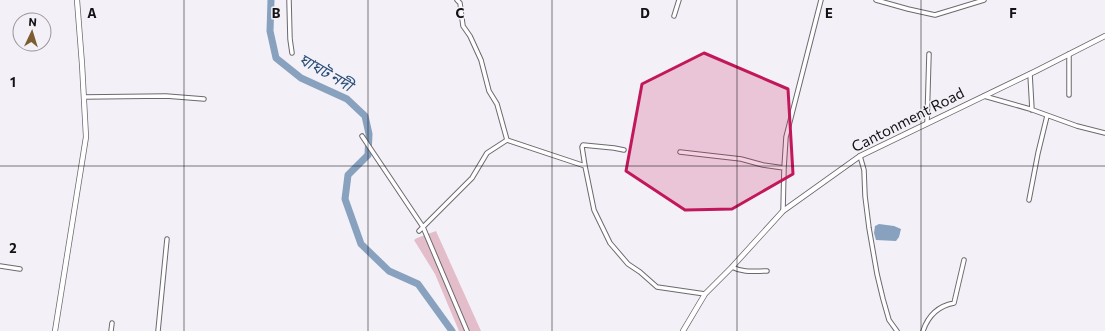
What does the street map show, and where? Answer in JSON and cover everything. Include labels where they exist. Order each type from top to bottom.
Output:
[{"type":"street","points":[[55,331],[86,137],[77,0]]},
{"type":"street","points":[[289,0],[290,39],[292,53]]},
{"type":"street","points":[[457,0],[460,3],[463,26],[470,36],[481,60],[489,91],[497,104],[507,140]]},
{"type":"street","points":[[674,16],[679,0]]},
{"type":"street","points":[[783,211],[786,137],[821,0]]},
{"type":"street","points":[[876,0],[935,15],[984,0]]},
{"type":"street","name":"Cantonment Road","points":[[683,331],[705,294],[783,211],[860,156],[1105,36]]},
{"type":"street","points":[[927,123],[929,54]]},
{"type":"street","points":[[1069,54],[1069,95]]},
{"type":"street","points":[[1030,74],[1032,110]]},
{"type":"street","points":[[84,97],[166,96],[204,99]]},
{"type":"street","points":[[984,96],[1032,110],[1077,126],[1105,133]]},
{"type":"street","points":[[1030,200],[1038,153],[1047,116]]},
{"type":"street","points":[[362,136],[422,228],[467,331]]},
{"type":"street","points":[[507,140],[585,166]]},
{"type":"street","points":[[419,231],[472,178],[487,153],[507,140]]},
{"type":"street","points":[[624,150],[583,145],[582,147],[594,210],[610,244],[628,264],[657,287],[705,294]]},
{"type":"street","points":[[680,152],[741,159],[763,165],[784,168]]},
{"type":"street","points":[[860,156],[864,170],[865,196],[869,228],[883,299],[889,320],[897,331]]},
{"type":"street","points":[[158,331],[167,239]]},
{"type":"street","points":[[923,331],[929,317],[946,305],[954,303],[964,260]]},
{"type":"street","points":[[0,266],[20,269]]},
{"type":"street","points":[[732,267],[737,270],[747,272],[767,271]]},
{"type":"street","points":[[111,331],[112,323]]},
{"type":"highlighted area","points":[[704,53],[788,89],[793,174],[732,209],[685,210],[626,171],[642,84]]},
{"type":"shaded area","points":[[436,231],[481,331],[459,331],[435,274],[414,240]]},
{"type":"water","points":[[879,224],[894,226],[901,229],[899,237],[896,241],[876,240],[874,233],[875,226]]},
{"type":"waterway","name":"ঘাঘট নদী","points":[[271,0],[270,31],[276,58],[301,78],[347,99],[365,116],[369,134],[368,155],[348,175],[345,199],[361,244],[389,271],[418,284],[452,331]]}]
